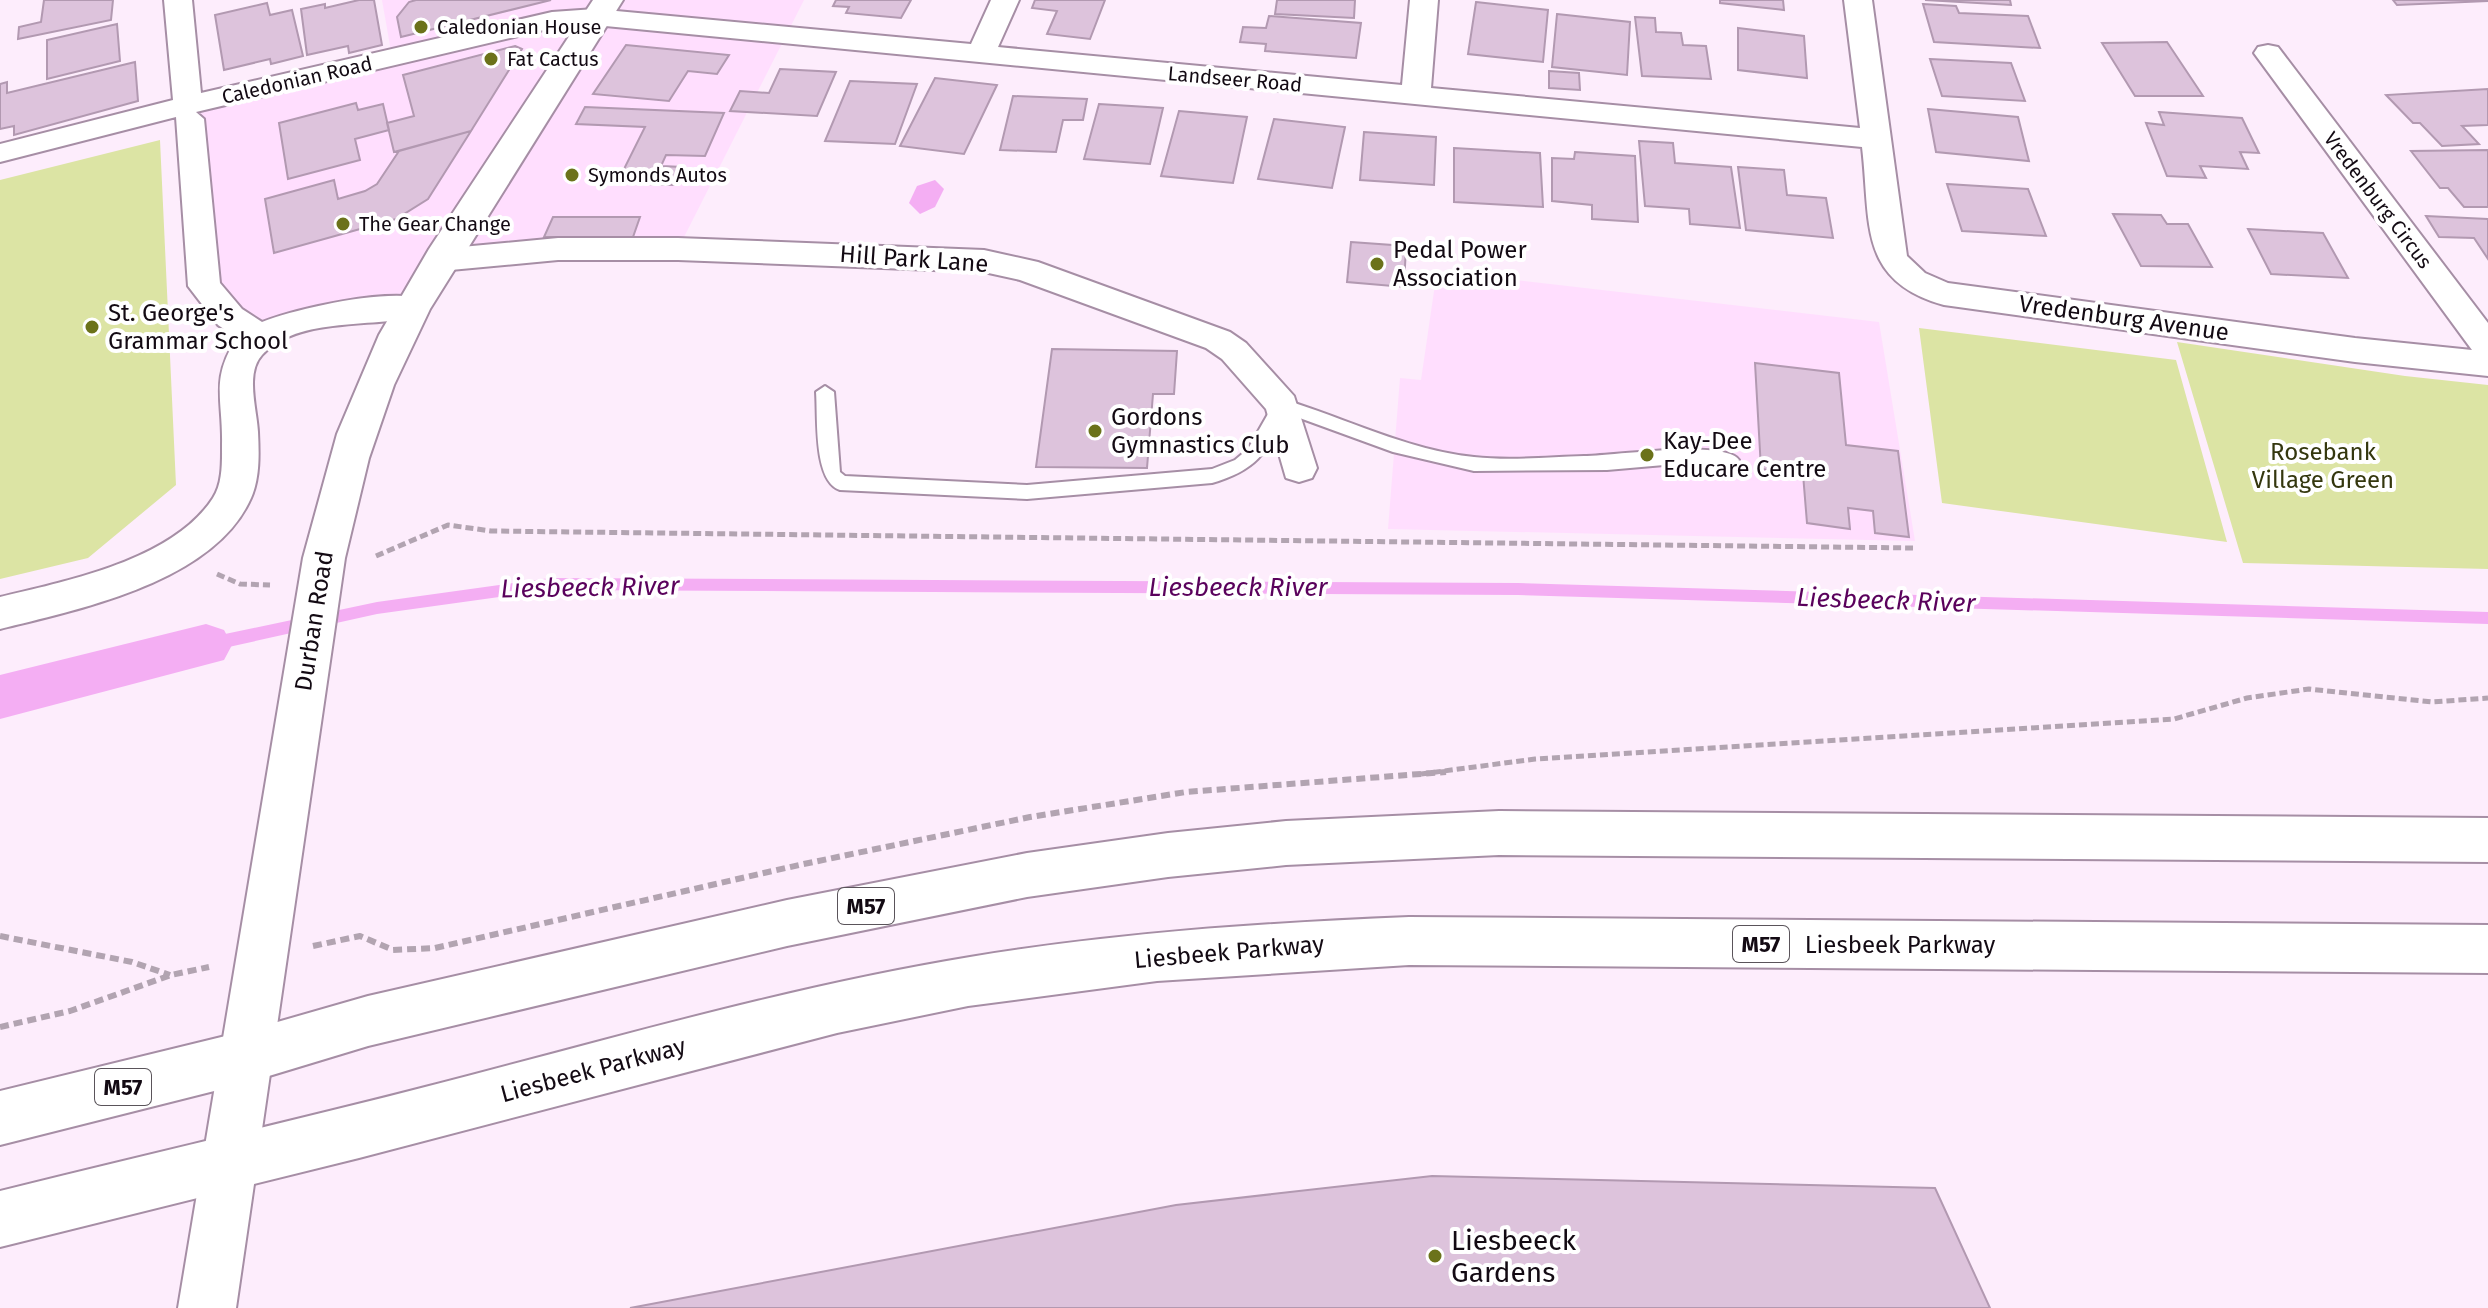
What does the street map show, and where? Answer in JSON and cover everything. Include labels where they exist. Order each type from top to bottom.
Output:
[{"type":"main road","name":"Durban Road","points":[[207,1308],[302,692],[324,558],[339,490],[361,420],[385,360],[413,307],[602,9]]},
{"type":"main road","name":"M57","points":[[0,1118],[246,1057],[368,1021],[909,897],[1027,875],[1271,845],[1499,833],[2488,840]]},
{"type":"main road","name":"Liesbeek Parkway","points":[[0,1219],[359,1131],[800,1016],[1035,971],[1179,954],[1303,944],[1409,941],[2488,949]]},
{"type":"street","points":[[178,0],[204,286],[230,317],[260,337]]},
{"type":"street","points":[[980,56],[1005,0]]},
{"type":"street","points":[[1416,96],[1424,0]]},
{"type":"street","name":"Vredenburg Avenue","points":[[1858,0],[1891,256],[1900,271],[1918,285],[1944,294],[2355,350],[2488,364]]},
{"type":"street","name":"Caledonian Road","points":[[0,153],[188,112],[602,9]]},
{"type":"street","name":"Landseer Road","points":[[602,9],[980,56],[1874,139]]},
{"type":"street","name":"Vredenburg Circus","points":[[2268,53],[2488,347]]},
{"type":"street","name":"Hill Park Lane","points":[[440,260],[558,249],[678,249],[984,261],[1027,270],[1218,340],[1234,351],[1282,405],[1299,468]]},
{"type":"street","points":[[0,613],[107,584],[155,564],[211,526],[229,505],[239,476],[238,367],[246,350],[260,337],[318,318],[413,307]]},
{"type":"lane","points":[[825,392],[831,474],[835,481],[952,490],[1056,491],[1115,482],[1220,473],[1254,455],[1282,405],[1393,445],[1474,464],[1607,463],[1687,456],[1730,460]]},
{"type":"path","points":[[376,556],[448,525],[491,531],[1913,548]]},
{"type":"path","points":[[211,569],[240,584],[270,585]]},
{"type":"path","points":[[0,936],[132,962],[171,975]]},
{"type":"path","points":[[0,1027],[70,1011],[171,975],[195,970]]},
{"type":"shaded area","points":[[382,0],[804,0],[678,249],[440,260],[413,307],[260,337],[204,286],[188,105],[392,57]]},
{"type":"shaded area","points":[[935,180],[944,189],[935,207],[920,214],[909,203],[917,186]]},
{"type":"shaded area","name":"Kay-Dee Educare Centre","points":[[1437,271],[1879,322],[1915,541],[1388,529],[1400,378],[1421,380]]},
{"type":"green space","name":"St. George's Grammar School","points":[[160,140],[176,485],[88,558],[0,579],[0,180]]},
{"type":"green space","points":[[1919,328],[2176,360],[2227,542],[1942,503]]},
{"type":"green space","name":"Rosebank Village Green","points":[[2177,342],[2405,376],[2488,385],[2488,569],[2243,563]]},
{"type":"building","points":[[44,0],[113,0],[111,20],[18,39],[19,27],[41,22]]},
{"type":"building","points":[[359,0],[374,0],[382,45],[349,53],[348,46],[307,55],[301,9],[325,4],[325,8]]},
{"type":"building","name":"Caledonian House","points":[[551,0],[401,37],[397,17],[409,2]]},
{"type":"building","points":[[836,0],[911,0],[901,18],[846,13],[849,7],[833,6]]},
{"type":"building","points":[[1035,0],[1105,0],[1090,39],[1047,34],[1057,11],[1032,8]]},
{"type":"building","points":[[1277,0],[1355,0],[1354,18],[1275,14]]},
{"type":"building","points":[[1720,0],[1783,0],[1784,10],[1720,3]]},
{"type":"building","points":[[1925,0],[2010,0],[2011,5]]},
{"type":"building","points":[[2393,0],[2488,0],[2488,1],[2397,5]]},
{"type":"building","points":[[1476,2],[1548,10],[1543,62],[1468,54]]},
{"type":"building","points":[[267,3],[270,15],[292,10],[303,56],[271,64],[270,59],[224,70],[215,15]]},
{"type":"building","points":[[1923,4],[1956,6],[1959,13],[2028,16],[2040,48],[1934,42]]},
{"type":"building","points":[[1557,14],[1630,22],[1627,75],[1552,67]]},
{"type":"building","points":[[1269,16],[1361,23],[1356,58],[1265,51],[1266,44],[1240,42],[1243,27],[1266,28]]},
{"type":"building","points":[[1635,17],[1655,18],[1656,32],[1681,33],[1683,45],[1706,46],[1711,79],[1642,76]]},
{"type":"building","points":[[117,24],[120,61],[47,79],[47,40]]},
{"type":"building","points":[[1738,28],[1804,36],[1807,78],[1738,70]]},
{"type":"building","points":[[2167,42],[2203,96],[2135,96],[2102,43]]},
{"type":"building","points":[[626,45],[729,55],[717,74],[688,71],[669,101],[593,94]]},
{"type":"building","points":[[515,46],[522,49],[471,131],[394,152],[387,123],[414,116],[403,75]]},
{"type":"building","points":[[1930,59],[2011,63],[2025,101],[1942,96]]},
{"type":"building","points":[[135,62],[138,101],[14,135],[14,126],[0,129],[0,84],[7,82],[7,93]]},
{"type":"building","points":[[780,69],[836,72],[817,116],[730,111],[740,91],[769,93]]},
{"type":"building","points":[[1549,71],[1579,73],[1580,90],[1549,88]]},
{"type":"building","points":[[935,78],[997,85],[964,154],[900,146]]},
{"type":"building","points":[[850,81],[917,84],[895,144],[825,141]]},
{"type":"building","points":[[2488,89],[2488,125],[2462,126],[2479,144],[2442,146],[2420,123],[2413,123],[2386,95]]},
{"type":"building","points":[[1013,96],[1087,99],[1083,120],[1063,120],[1056,152],[1000,150]]},
{"type":"building","points":[[356,103],[358,110],[383,104],[389,130],[355,139],[360,160],[288,179],[279,123]]},
{"type":"building","points":[[1099,104],[1163,108],[1150,164],[1084,159]]},
{"type":"building","points":[[585,107],[724,113],[705,156],[666,155],[661,166],[682,167],[674,185],[617,183],[645,127],[576,124]]},
{"type":"building","points":[[1928,109],[2018,117],[2029,161],[1936,152]]},
{"type":"building","points":[[1179,111],[1247,117],[1233,183],[1161,176]]},
{"type":"building","points":[[2159,112],[2242,118],[2259,153],[2240,152],[2248,169],[2200,166],[2206,178],[2167,176],[2146,123],[2164,125]]},
{"type":"building","points":[[1274,119],[1345,127],[1332,188],[1258,179]]},
{"type":"building","points":[[471,131],[428,199],[396,219],[274,253],[265,199],[334,180],[338,199],[365,191],[377,184],[399,151]]},
{"type":"building","points":[[1364,132],[1436,137],[1434,185],[1360,180]]},
{"type":"building","points":[[1639,141],[1673,143],[1675,163],[1731,167],[1740,228],[1690,224],[1689,209],[1645,206]]},
{"type":"building","points":[[1454,148],[1540,153],[1543,207],[1454,202]]},
{"type":"building","points":[[2488,150],[2488,207],[2464,207],[2448,188],[2440,188],[2411,151]]},
{"type":"building","points":[[1575,152],[1635,156],[1638,222],[1592,219],[1592,205],[1552,201],[1552,158],[1574,159]]},
{"type":"building","points":[[1738,167],[1784,170],[1787,195],[1826,198],[1833,238],[1746,230]]},
{"type":"building","points":[[1947,184],[2028,189],[2046,236],[1962,231]]},
{"type":"building","points":[[2113,214],[2161,215],[2167,224],[2188,224],[2212,267],[2141,266]]},
{"type":"building","points":[[2426,216],[2488,219],[2488,259],[2474,238],[2439,237]]},
{"type":"building","points":[[553,217],[640,217],[633,237],[544,237]]},
{"type":"building","points":[[2248,229],[2323,233],[2348,278],[2271,274]]},
{"type":"building","name":"Pedal Power Association","points":[[1351,242],[1406,246],[1404,287],[1347,282]]},
{"type":"building","name":"Gordons Gymnastics Club","points":[[1052,349],[1177,351],[1174,394],[1153,394],[1147,468],[1036,467]]},
{"type":"building","points":[[1755,363],[1839,373],[1846,445],[1898,451],[1909,537],[1875,533],[1873,511],[1848,508],[1850,529],[1807,523],[1803,474],[1761,469]]},
{"type":"building","name":"Liesbeeck Gardens","points":[[1432,1176],[1935,1188],[1990,1308],[630,1308],[1176,1205]]},
{"type":"waterway","name":"Liesbeeck River","points":[[206,645],[377,608],[550,584],[1518,589],[2488,618]]},
{"type":"waterway","name":"Liesbeeck River","points":[[0,697],[206,645]]},
{"type":"place","name":"Caledonian House","points":[[421,27]]},
{"type":"place","name":"Fat Cactus","points":[[491,59]]},
{"type":"place","name":"Symonds Autos","points":[[572,175]]},
{"type":"place","name":"The Gear Change","points":[[343,224]]},
{"type":"place","name":"Pedal Power Association","points":[[1377,264]]},
{"type":"place","name":"St. George's Grammar School","points":[[92,327]]},
{"type":"place","name":"Gordons Gymnastics Club","points":[[1095,431]]},
{"type":"place","name":"Kay-Dee Educare Centre","points":[[1647,455]]},
{"type":"place","name":"Liesbeeck Gardens","points":[[1435,1256]]}]
